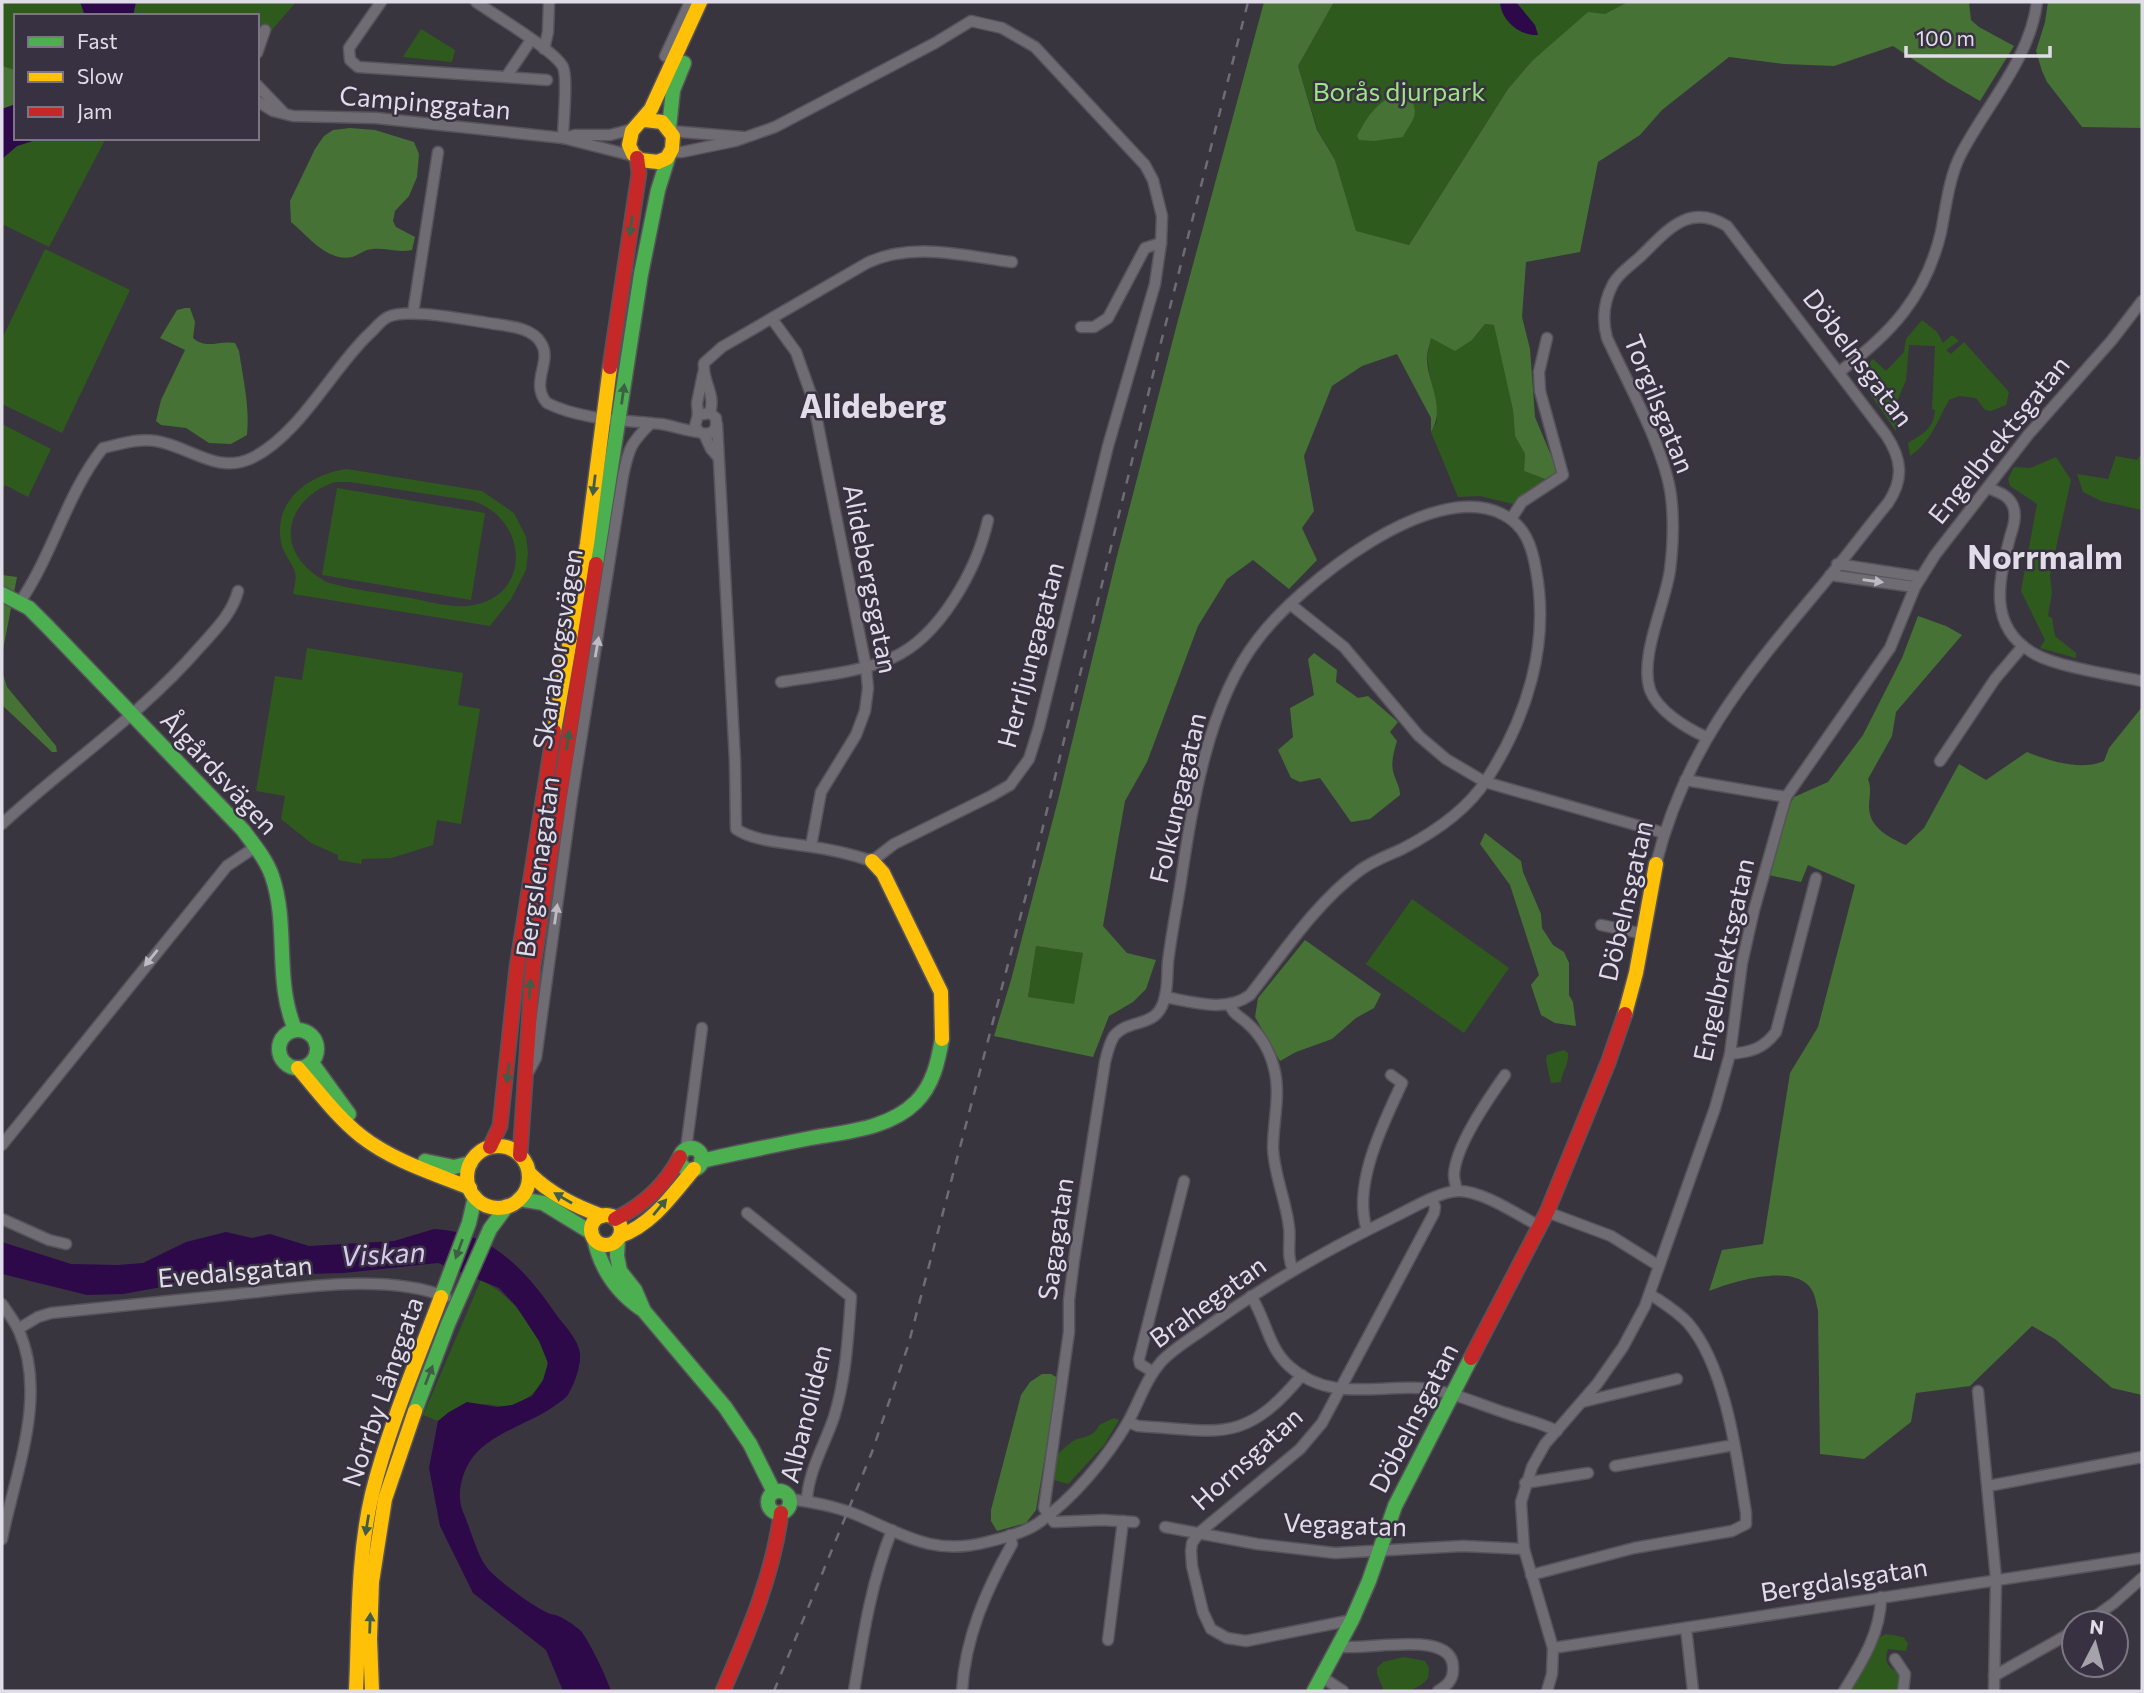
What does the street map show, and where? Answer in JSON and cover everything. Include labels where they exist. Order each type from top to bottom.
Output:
[{"type":"main road","points":[[700,2],[663,87],[629,141],[636,157],[652,164],[663,160],[670,153],[673,141],[670,130],[673,90],[712,2]]},
{"type":"main road","points":[[639,125],[656,120],[670,130]]},
{"type":"main road","name":"Skaraborgsvägen","points":[[520,1155],[533,966],[641,274],[658,190],[670,153]]},
{"type":"main road","name":"Skaraborgsvägen","points":[[490,1147],[500,1126],[517,967],[553,734],[587,544],[602,417],[638,180],[636,157]]},
{"type":"main road","name":"Ålgårdsvägen","points":[[2,594],[20,602],[48,626],[242,826],[257,846],[274,876],[279,894],[285,999],[295,1029]]},
{"type":"main road","points":[[305,1065],[332,1109],[363,1138],[389,1155],[472,1192],[490,1206],[543,1203],[604,1245],[614,1243],[619,1237],[628,1235],[650,1220],[698,1165],[888,1121],[917,1102],[929,1082],[940,1044],[943,1010],[941,992],[883,873],[872,862]]},
{"type":"main road","name":"Döbelnsgatan","points":[[1314,1691],[1352,1620],[1395,1506],[1547,1212],[1608,1063],[1625,1014],[1657,864]]},
{"type":"main road","points":[[305,1065],[317,1052],[315,1040],[307,1031],[295,1029],[283,1035],[280,1041],[279,1054],[286,1064],[305,1065],[346,1112],[379,1139],[433,1164],[454,1167],[471,1163]]},
{"type":"main road","points":[[472,1192],[468,1177],[471,1163],[477,1154],[490,1147],[506,1147],[520,1155],[528,1173],[547,1189],[578,1207],[609,1217],[621,1226],[617,1256],[620,1271],[635,1290],[644,1311],[725,1407],[750,1444],[774,1492]]},
{"type":"main road","points":[[644,1311],[634,1305],[611,1278],[596,1248],[594,1223],[635,1210],[653,1195],[682,1153],[697,1150],[698,1165]]},
{"type":"main road","points":[[513,1203],[527,1187],[528,1173]]},
{"type":"main road","name":"Norrby Långgata","points":[[356,1691],[361,1560],[372,1495],[390,1433],[469,1223],[472,1192]]},
{"type":"main road","name":"Norrby Långgata","points":[[372,1691],[372,1583],[385,1499],[423,1388],[490,1229],[513,1203]]},
{"type":"main road","points":[[783,1491],[790,1499],[789,1508],[781,1513],[773,1511],[768,1505],[774,1492],[783,1491]]},
{"type":"main road","points":[[723,1691],[766,1586],[781,1513]]},
{"type":"street","points":[[381,2],[349,48],[350,60],[358,67],[547,80]]},
{"type":"street","points":[[476,2],[544,49],[562,65],[563,138]]},
{"type":"street","points":[[544,49],[548,32],[549,2]]},
{"type":"street","points":[[665,56],[690,2]]},
{"type":"street","points":[[1839,372],[1886,334],[1916,295],[1936,250],[1959,158],[2027,41],[2035,20],[2037,2]]},
{"type":"street","name":"Herrljungagatan","points":[[746,137],[800,115],[971,21],[1002,28],[1035,47],[1145,165],[1160,204],[1161,243],[1152,297],[1108,446],[1029,760],[1010,785],[894,844],[872,862]]},
{"type":"street","points":[[259,47],[265,30]]},
{"type":"street","points":[[506,77],[531,40]]},
{"type":"street","points":[[259,87],[285,113]]},
{"type":"street","name":"Campinggatan","points":[[259,103],[273,111],[306,117],[376,118],[563,138],[636,157]]},
{"type":"street","name":"Campinggatan","points":[[563,138],[575,135],[610,135],[639,125]]},
{"type":"street","points":[[670,130],[746,137]]},
{"type":"street","points":[[670,153],[746,137]]},
{"type":"street","points":[[413,313],[438,152]]},
{"type":"street","name":"Döbelnsgatan","points":[[1657,864],[1664,834],[1685,780],[1706,737],[1783,631],[1888,503],[1895,492],[1900,467],[1895,448],[1727,226],[1712,217],[1687,218]]},
{"type":"street","name":"Torgilsgatan","points":[[1687,218],[1670,226],[1613,283],[1603,323],[1607,338],[1658,453],[1671,497],[1670,571],[1648,656],[1647,675],[1651,691],[1661,705],[1679,721],[1706,737]]},
{"type":"street","points":[[1081,327],[1094,327],[1108,317],[1145,248],[1161,243]]},
{"type":"street","points":[[718,457],[695,426],[713,401],[703,371],[704,363],[721,348],[883,255],[923,251],[1012,261]]},
{"type":"street","name":"Engelbrektsgatan","points":[[1547,1691],[1552,1674],[1553,1648],[1524,1549],[1520,1517],[1525,1483],[1545,1444],[1582,1402],[1623,1348],[1650,1294],[1715,1108],[1730,1054],[1742,963],[1786,797],[1890,648],[1918,582],[1965,516],[2028,435],[2112,340],[2142,301]]},
{"type":"street","points":[[20,602],[34,582],[84,476],[103,448],[149,440],[177,446],[202,459],[218,463],[244,461],[278,442],[358,344],[388,317],[413,313],[528,331],[541,342],[544,351],[539,385],[543,399],[559,409],[701,433],[711,433],[717,424]]},
{"type":"street","name":"Alidebergsgatan","points":[[772,319],[796,352],[813,400],[866,667],[868,700],[865,711],[856,736],[821,792],[811,846]]},
{"type":"street","points":[[1165,998],[1220,1005],[1242,1001],[1250,995],[1339,887],[1376,860],[1417,841],[1459,810],[1485,782],[1510,741],[1526,699],[1536,660],[1540,624],[1539,585],[1534,558],[1525,534],[1511,519],[1522,502],[1563,475],[1540,391],[1539,372],[1547,338]]},
{"type":"street","points":[[666,425],[701,415],[716,418],[720,448],[718,457],[735,753],[736,829],[765,839],[855,855],[872,862]]},
{"type":"street","name":"Bergslenagatan","points":[[526,1076],[536,1058],[572,797],[623,476],[635,439],[652,423]]},
{"type":"street","points":[[1988,488],[2002,494],[2015,508],[2001,573],[2000,599],[2001,612],[2008,627],[2023,646],[2043,659],[2142,681]]},
{"type":"street","name":"Folkungagatan","points":[[1165,998],[1168,961],[1194,809],[1219,713],[1235,677],[1257,640],[1290,604],[1335,566],[1384,534],[1426,514],[1455,506],[1488,508],[1511,519]]},
{"type":"street","points":[[781,682],[866,667],[892,658],[918,643],[963,584],[975,562],[988,520]]},
{"type":"street","points":[[1837,564],[1918,582]]},
{"type":"street","points":[[1830,575],[1918,582]]},
{"type":"street","name":"Ålgårdsvägen","points":[[132,715],[191,658],[226,618],[238,591]]},
{"type":"street","points":[[1290,604],[1344,646],[1419,736],[1446,759],[1485,782],[1664,834]]},
{"type":"street","points":[[1940,761],[1995,679],[2023,646]]},
{"type":"street","points":[[2,824],[132,715]]},
{"type":"street","points":[[1685,780],[1786,797]]},
{"type":"street","points":[[2,1145],[227,866],[257,846]]},
{"type":"street","points":[[1730,1054],[1762,1048],[1776,1032],[1816,878]]},
{"type":"street","points":[[1601,925],[1644,934]]},
{"type":"street","name":"Sagagatan","points":[[1047,1515],[1044,1508],[1069,1332],[1073,1273],[1105,1062],[1114,1037],[1120,1031],[1150,1020],[1158,1014],[1165,998]]},
{"type":"street","points":[[1230,1004],[1231,1011],[1256,1032],[1267,1048],[1274,1067],[1277,1087],[1273,1149],[1287,1210],[1289,1261],[1293,1269]]},
{"type":"street","points":[[682,1153],[702,1028]]},
{"type":"street","points":[[1367,1230],[1362,1216],[1370,1164],[1376,1141],[1402,1083],[1391,1075]]},
{"type":"street","points":[[1504,1075],[1477,1117],[1461,1151],[1454,1174],[1457,1191],[1484,1198],[1539,1226]]},
{"type":"street","points":[[1153,1372],[1140,1364],[1139,1359],[1184,1181]]},
{"type":"street","name":"Brahegatan","points":[[892,1530],[922,1544],[958,1548],[1028,1529],[1047,1515],[1097,1465],[1128,1422],[1153,1372],[1171,1353],[1293,1269],[1432,1199],[1457,1191]]},
{"type":"street","name":"Hornsgatan","points":[[1352,1620],[1246,1641],[1227,1638],[1212,1629],[1203,1612],[1192,1566],[1192,1543],[1200,1532],[1300,1448],[1322,1423],[1434,1213],[1432,1199]]},
{"type":"street","points":[[1547,1212],[1611,1236],[1659,1266]]},
{"type":"street","name":"Albanoliden","points":[[747,1213],[851,1297],[848,1348],[841,1388],[834,1416],[808,1487],[807,1500]]},
{"type":"street","points":[[2,1219],[49,1240],[66,1244]]},
{"type":"street","name":"Evedalsgatan","points":[[18,1329],[38,1317],[51,1314],[296,1288],[382,1284],[442,1295],[458,1303]]},
{"type":"street","points":[[1531,1576],[1634,1548],[1732,1531],[1746,1524],[1734,1445],[1717,1378],[1689,1325],[1677,1312],[1650,1294]]},
{"type":"street","points":[[1251,1296],[1274,1348],[1290,1367],[1302,1375],[1341,1389],[1368,1391],[1419,1388],[1453,1395],[1557,1431]]},
{"type":"street","points":[[2,1304],[18,1329],[26,1349],[30,1404],[28,1424],[2,1539]]},
{"type":"street","points":[[1128,1422],[1151,1427],[1214,1431],[1237,1429],[1269,1411],[1302,1375]]},
{"type":"street","points":[[1582,1402],[1677,1380]]},
{"type":"street","points":[[1978,1391],[1996,1579],[1994,1691]]},
{"type":"street","points":[[1615,1466],[1734,1445]]},
{"type":"street","points":[[1988,1486],[2142,1457]]},
{"type":"street","points":[[1525,1483],[1588,1473]]},
{"type":"street","points":[[790,1499],[807,1500],[848,1512],[892,1530],[876,1574],[865,1618],[854,1691]]},
{"type":"street","points":[[1047,1515],[1055,1522],[1128,1522],[1108,1640]]},
{"type":"street","name":"Vegagatan","points":[[1165,1527],[1296,1549],[1335,1552],[1463,1546],[1524,1549]]},
{"type":"street","points":[[962,1691],[974,1626],[992,1580],[1012,1544],[1010,1535]]},
{"type":"street","name":"Bergdalsgatan","points":[[1553,1648],[2142,1558]]},
{"type":"street","points":[[2106,1609],[2142,1578]]},
{"type":"street","points":[[1844,1691],[1862,1662],[1877,1628],[1881,1597]]},
{"type":"street","points":[[1686,1628],[1693,1691]]},
{"type":"street","points":[[1994,1676],[2060,1639]]},
{"type":"street","points":[[1338,1646],[1415,1644],[1438,1648],[1448,1653],[1453,1662],[1453,1670],[1447,1686],[1438,1691]]},
{"type":"street","points":[[1895,1659],[1905,1674],[1903,1691]]},
{"type":"street","points":[[1322,1677],[1343,1691]]},
{"type":"green space","points":[[2,2],[296,2],[271,31],[259,29],[259,14],[14,14],[14,69],[2,66]]},
{"type":"green space","points":[[1264,2],[1334,2],[1298,66],[1317,130],[1335,160],[1356,231],[1409,245],[1508,89],[1532,61],[1588,12],[1605,14],[1628,2],[1969,2],[1971,20],[2014,46],[1980,101],[1893,46],[1834,66],[1784,64],[1729,57],[1662,110],[1640,135],[1598,162],[1580,252],[1526,262],[1522,317],[1530,349],[1535,417],[1558,472],[1545,479],[1524,471],[1525,454],[1515,436],[1513,410],[1494,325],[1485,324],[1472,340],[1455,351],[1431,338],[1427,364],[1437,412],[1431,432],[1431,418],[1397,354],[1362,366],[1332,386],[1304,456],[1314,511],[1302,528],[1317,560],[1289,589],[1253,560],[1227,579],[1198,626],[1147,762],[1125,801],[1103,926],[1127,953],[1156,960],[1146,989],[1133,1002],[1109,1016],[1093,1057],[994,1036],[1058,800],[1178,320]],"holes":[[[1036,946],[1083,953],[1074,1004],[1028,997]]]},
{"type":"green space","name":"Borås djurpark","points":[[1334,2],[1628,2],[1532,61],[1508,89],[1409,245],[1356,232],[1335,160],[1318,131],[1298,66]]},
{"type":"green space","points":[[2048,2],[2142,2],[2142,128],[2082,127],[2047,82],[2036,51]]},
{"type":"green space","points":[[421,29],[455,50],[452,62],[403,57]]},
{"type":"green space","points":[[2,66],[14,69],[14,105],[2,109]]},
{"type":"green space","points":[[1402,92],[1409,93],[1415,112],[1403,137],[1359,140],[1357,136],[1375,109]]},
{"type":"green space","points":[[333,130],[375,130],[414,142],[419,154],[417,177],[409,196],[395,211],[393,221],[396,227],[415,237],[412,250],[373,249],[352,257],[334,256],[318,247],[291,222],[290,201],[315,149],[324,136]]},
{"type":"green space","points":[[36,140],[105,140],[49,247],[2,224],[2,159],[17,146]]},
{"type":"green space","points":[[45,249],[130,290],[62,433],[2,404],[2,339]]},
{"type":"green space","points":[[190,308],[195,322],[193,338],[198,342],[235,343],[239,351],[248,424],[247,435],[231,444],[209,443],[186,428],[161,425],[156,421],[161,400],[185,350],[160,338],[177,310]]},
{"type":"green space","points":[[1922,320],[1937,332],[1943,343],[1952,335],[1959,341],[1946,350],[1951,354],[1964,342],[2009,392],[2006,405],[1991,411],[1985,410],[1976,398],[1959,396],[1949,400],[1928,438],[1910,456],[1908,443],[1927,430],[1934,416],[1935,346],[1909,345],[1906,380],[1898,399],[1896,431],[1861,381],[1862,371],[1873,359],[1886,371],[1904,352],[1906,339]]},
{"type":"green space","points":[[1485,324],[1495,325],[1513,410],[1515,436],[1525,454],[1524,471],[1545,479],[1513,504],[1480,496],[1458,497],[1431,432],[1437,422],[1427,357],[1431,337],[1472,340]]},
{"type":"green space","points":[[2,424],[51,449],[28,497],[5,485],[2,490]]},
{"type":"green space","points":[[2142,453],[2142,510],[2101,501],[2083,492],[2077,474],[2108,479],[2116,456],[2137,460]]},
{"type":"green space","points":[[2056,457],[2071,480],[2050,575],[2052,593],[2048,616],[2052,618],[2055,636],[2076,653],[2076,658],[2040,648],[2045,640],[2021,591],[2037,504],[2010,486],[2008,479],[2014,467],[2030,468]]},
{"type":"green space","points":[[347,469],[482,491],[514,513],[526,537],[526,570],[511,599],[490,626],[293,594],[295,572],[281,542],[283,514],[297,492],[308,483]],"holes":[[[336,482],[473,501],[491,510],[505,523],[513,539],[516,556],[514,572],[506,587],[493,598],[474,605],[458,606],[326,582],[307,568],[298,557],[292,545],[293,521],[298,510],[314,492]]]},
{"type":"green space","points":[[337,488],[485,513],[471,600],[322,575]]},
{"type":"green space","points":[[2,575],[17,577],[2,655]]},
{"type":"green space","points":[[1918,616],[1962,635],[1896,712],[1892,736],[1868,779],[1872,820],[1887,835],[1906,845],[1924,828],[1959,764],[1986,780],[2027,752],[2065,764],[2095,764],[2104,761],[2109,748],[2142,707],[2142,1395],[2112,1388],[2055,1339],[2032,1326],[1970,1386],[1916,1393],[1911,1422],[1864,1459],[1820,1454],[1818,1311],[1809,1286],[1788,1276],[1775,1276],[1745,1280],[1709,1291],[1722,1250],[1763,1244],[1790,1073],[1818,1027],[1855,885],[1808,865],[1801,882],[1768,875],[1789,806],[1794,797],[1828,782],[1863,735],[1902,658]]},
{"type":"green space","points":[[307,648],[463,673],[458,705],[480,709],[461,824],[437,820],[433,845],[391,858],[362,859],[361,864],[338,860],[338,855],[311,843],[281,819],[285,796],[256,791],[275,676],[302,680]]},
{"type":"green space","points":[[1314,653],[1337,670],[1336,682],[1358,698],[1368,696],[1398,722],[1390,732],[1397,741],[1392,767],[1400,795],[1370,819],[1351,822],[1320,778],[1300,782],[1291,778],[1278,750],[1293,737],[1290,708],[1314,695],[1308,659]]},
{"type":"green space","points":[[2,671],[7,687],[56,746],[57,752],[52,752],[2,705]]},
{"type":"green space","points":[[1485,833],[1521,861],[1541,914],[1542,928],[1553,945],[1564,952],[1569,963],[1569,995],[1573,1002],[1576,1026],[1555,1023],[1541,1015],[1531,985],[1539,975],[1510,885],[1480,844]]},
{"type":"green space","points":[[1412,899],[1509,968],[1464,1033],[1366,964]]},
{"type":"green space","points":[[1305,940],[1381,994],[1374,1008],[1356,1018],[1332,1039],[1280,1061],[1255,1017],[1258,998]]},
{"type":"green space","points":[[1036,946],[1083,953],[1075,1005],[1028,997]]},
{"type":"green space","points":[[1564,1050],[1568,1057],[1561,1082],[1551,1083],[1547,1055]]},
{"type":"green space","points":[[481,1280],[507,1298],[528,1322],[546,1356],[545,1376],[537,1390],[516,1404],[470,1406],[453,1411],[438,1421],[423,1415]]},
{"type":"green space","points":[[1042,1374],[1051,1374],[1058,1378],[1036,1510],[1026,1523],[997,1531],[991,1521],[991,1510],[1021,1395],[1030,1382]]},
{"type":"green space","points":[[1114,1418],[1119,1420],[1104,1445],[1068,1484],[1054,1480],[1056,1455],[1073,1441],[1092,1434],[1099,1425]]},
{"type":"green space","points":[[1886,1634],[1903,1637],[1908,1643],[1906,1651],[1888,1649],[1888,1664],[1900,1675],[1897,1691],[1851,1691],[1878,1638]]},
{"type":"green space","points":[[1404,1657],[1425,1661],[1429,1668],[1428,1678],[1414,1689],[1384,1691],[1377,1668],[1383,1662]]},
{"type":"water","points":[[80,2],[136,2],[133,14],[84,14]]},
{"type":"water","points":[[1500,2],[1516,2],[1535,25],[1538,35],[1524,33],[1512,26],[1501,9]]},
{"type":"water","points":[[14,105],[14,140],[36,140],[17,146],[2,159],[2,109]]},
{"type":"water","name":"Viskan","points":[[434,1229],[474,1238],[506,1257],[534,1285],[579,1348],[579,1368],[568,1395],[553,1407],[499,1436],[476,1453],[462,1480],[460,1500],[477,1549],[488,1569],[541,1610],[563,1618],[580,1630],[611,1691],[563,1691],[546,1650],[473,1593],[440,1526],[429,1468],[438,1421],[467,1402],[497,1407],[512,1405],[532,1396],[543,1380],[548,1363],[539,1341],[516,1306],[499,1288],[438,1263],[307,1274],[283,1265],[240,1268],[189,1275],[167,1286],[123,1294],[87,1295],[2,1274],[2,1242],[71,1264],[118,1265],[143,1263],[186,1242],[226,1232],[252,1238],[270,1234],[309,1246],[394,1241]]},
{"type":"railway","points":[[774,1691],[872,1452],[908,1346],[1030,880],[1157,358],[1248,2]]},
{"type":"traffic: fast","points":[[669,128],[673,90],[684,63]]},
{"type":"traffic: fast","points":[[596,564],[641,274],[658,190],[669,155]]},
{"type":"traffic: fast","points":[[2,594],[29,608],[48,627],[243,830],[259,852],[272,876],[277,895],[285,992],[295,1029]]},
{"type":"traffic: fast","points":[[298,1030],[312,1035],[317,1049],[312,1063],[298,1068],[284,1063],[279,1049],[284,1035],[298,1030]]},
{"type":"traffic: fast","points":[[701,1161],[864,1128],[892,1119],[916,1102],[927,1088],[942,1039]]},
{"type":"traffic: fast","points":[[312,1063],[349,1114]]},
{"type":"traffic: fast","points":[[691,1148],[699,1151],[702,1159],[699,1167],[691,1170],[683,1167],[680,1159],[683,1151],[691,1148]]},
{"type":"traffic: fast","points":[[425,1161],[454,1167],[471,1163]]},
{"type":"traffic: fast","points":[[441,1297],[469,1223],[475,1197]]},
{"type":"traffic: fast","points":[[519,1199],[543,1203],[592,1233]]},
{"type":"traffic: fast","points":[[415,1411],[448,1324],[490,1229],[507,1206]]},
{"type":"traffic: fast","points":[[594,1238],[600,1259],[610,1278],[640,1308]]},
{"type":"traffic: fast","points":[[618,1239],[620,1271],[635,1290],[644,1311],[725,1407],[750,1444],[774,1492]]},
{"type":"traffic: fast","points":[[1314,1691],[1352,1620],[1369,1581],[1395,1506],[1471,1358]]},
{"type":"traffic: fast","points":[[779,1491],[787,1494],[790,1502],[787,1510],[779,1513],[771,1510],[768,1502],[771,1494],[779,1491]]},
{"type":"traffic: slow","points":[[645,120],[662,122],[673,136],[672,149],[667,158],[658,162],[640,160],[633,154],[629,145],[632,131],[651,109],[700,2]]},
{"type":"traffic: slow","points":[[554,731],[587,544],[610,367]]},
{"type":"traffic: slow","points":[[872,861],[883,873],[941,992],[942,1039]]},
{"type":"traffic: slow","points":[[1625,1014],[1636,973],[1656,864]]},
{"type":"traffic: slow","points":[[298,1068],[344,1121],[373,1145],[414,1166],[470,1188]]},
{"type":"traffic: slow","points":[[498,1146],[520,1155],[529,1177],[520,1199],[498,1208],[476,1199],[467,1177],[476,1155],[498,1146]]},
{"type":"traffic: slow","points":[[620,1236],[652,1217],[694,1169]]},
{"type":"traffic: slow","points":[[529,1173],[563,1199],[602,1216]]},
{"type":"traffic: slow","points":[[606,1215],[612,1216],[620,1224],[621,1230],[620,1236],[612,1244],[606,1245],[600,1244],[592,1236],[591,1230],[592,1224],[600,1216],[606,1215]]},
{"type":"traffic: slow","points":[[356,1691],[361,1567],[372,1494],[395,1419],[441,1297]]},
{"type":"traffic: slow","points":[[372,1691],[372,1582],[385,1499],[415,1411]]},
{"type":"traffic: jam","points":[[610,367],[639,173],[637,158]]},
{"type":"traffic: jam","points":[[520,1155],[533,966],[596,564]]},
{"type":"traffic: jam","points":[[490,1147],[500,1126],[517,967],[554,731]]},
{"type":"traffic: jam","points":[[1471,1358],[1547,1212],[1608,1063],[1625,1014]]},
{"type":"traffic: jam","points":[[615,1219],[653,1194],[680,1157]]},
{"type":"traffic: jam","points":[[723,1691],[766,1582],[781,1513]]},
{"type":"district","name":"Alideberg","points":[[873,406]]},
{"type":"district","name":"Norrmalm","points":[[2045,557]]}]
